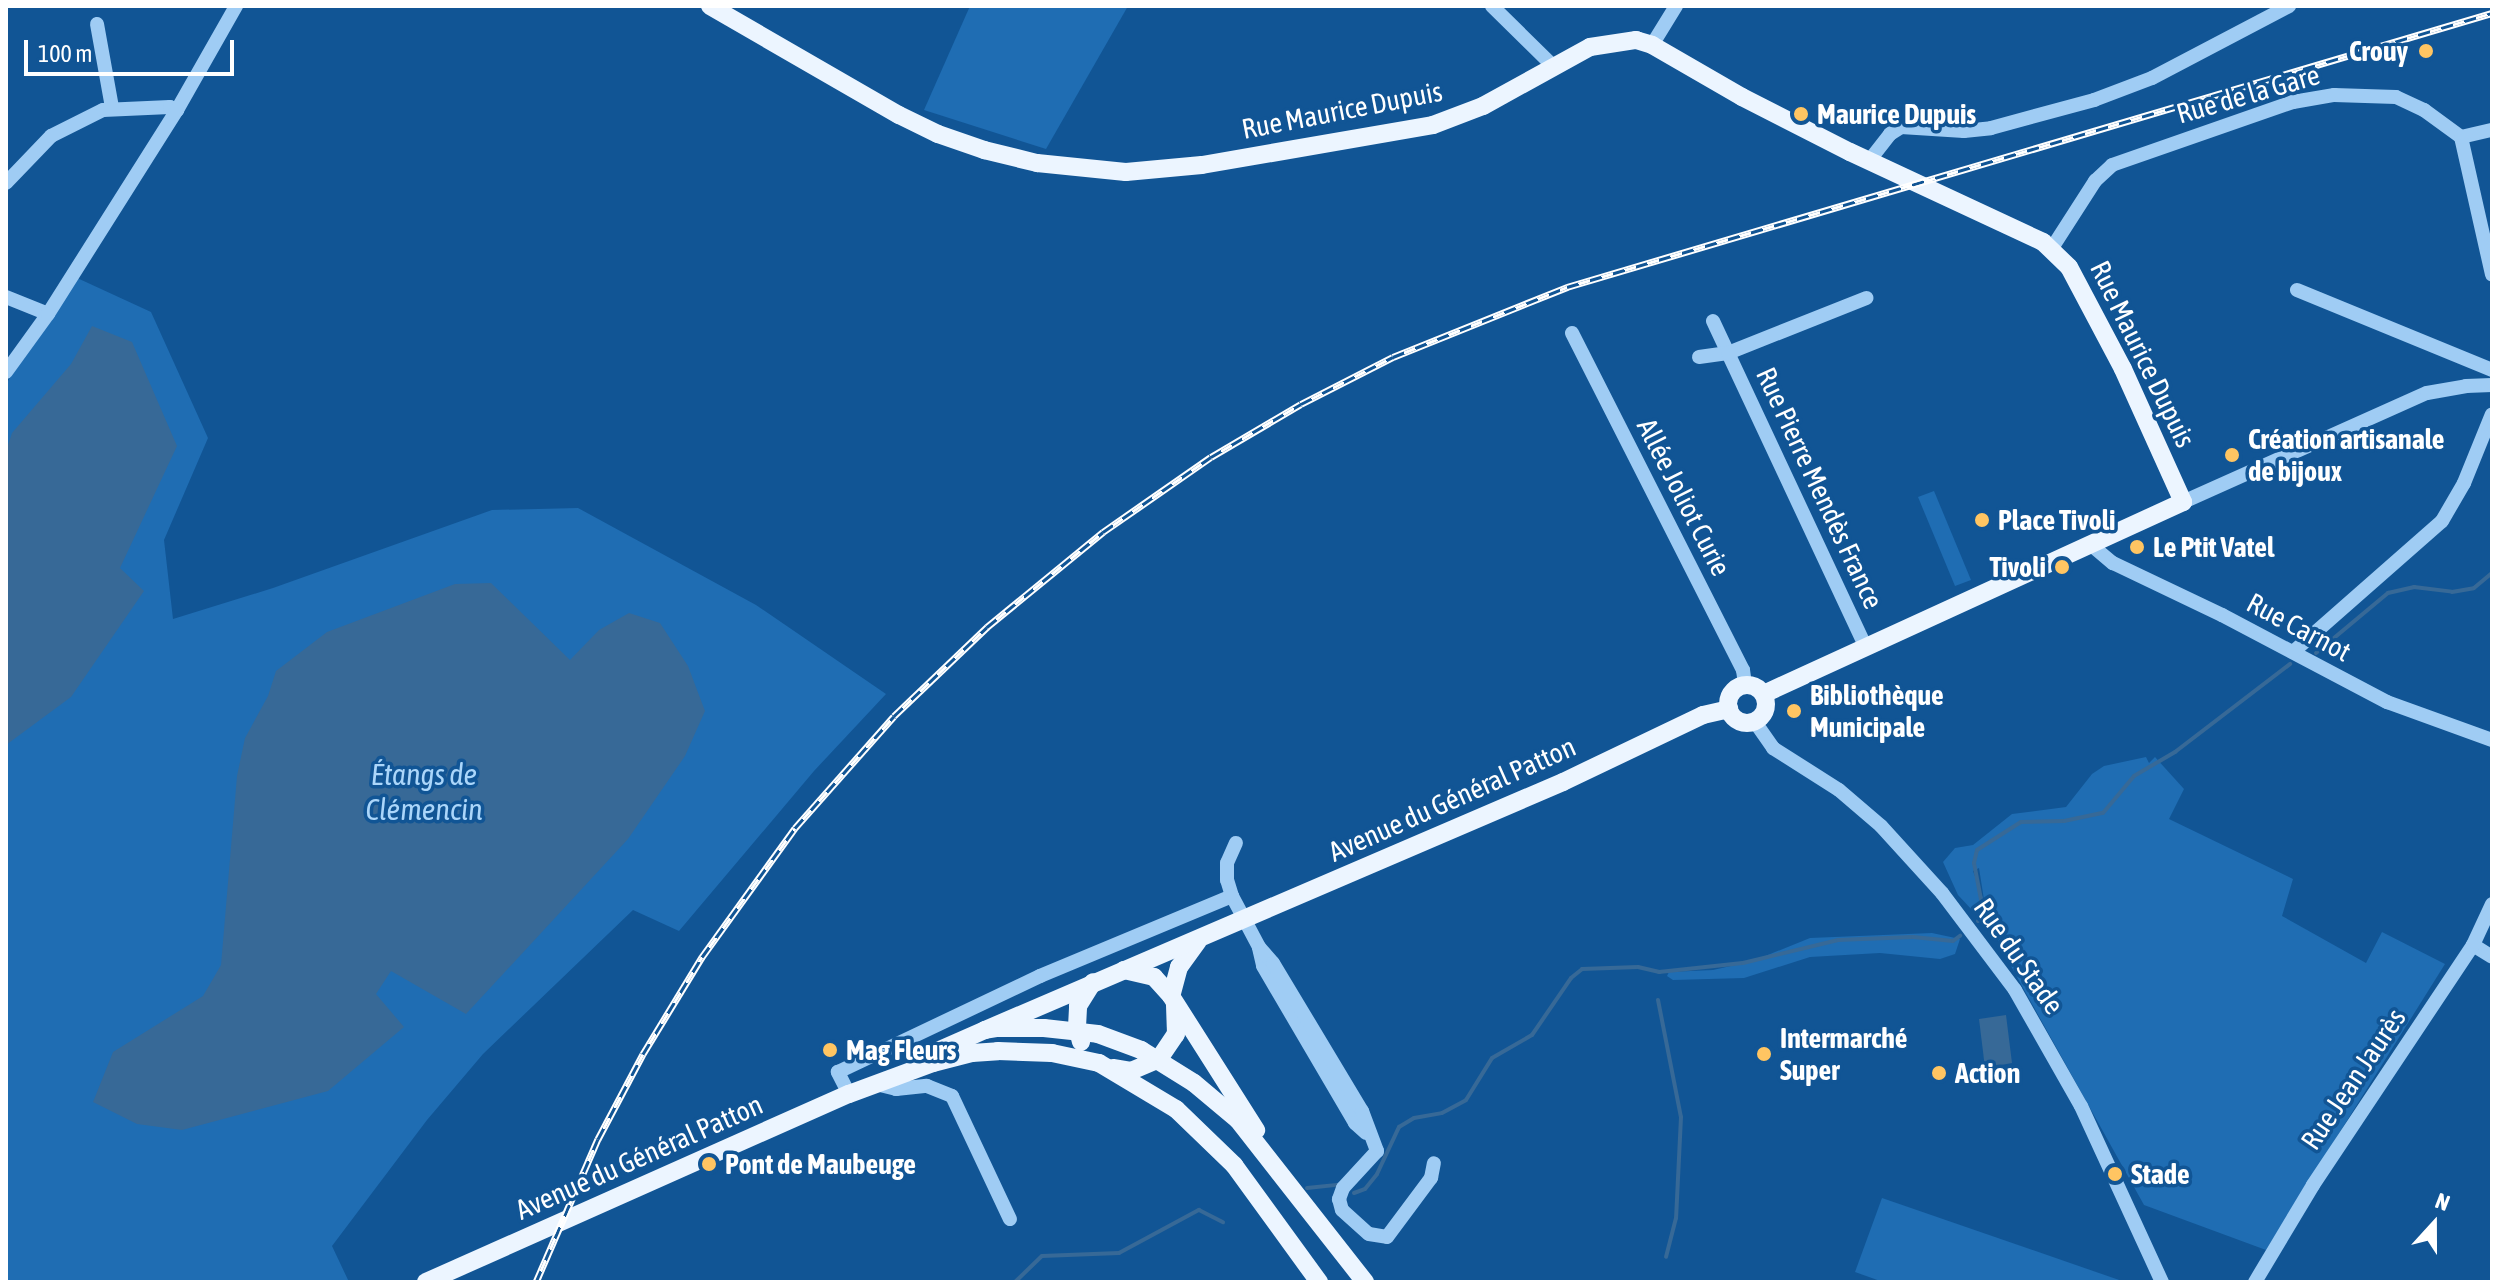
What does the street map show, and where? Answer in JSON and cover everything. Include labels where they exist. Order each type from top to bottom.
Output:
[{"type":"main road","name":"Rue Maurice Dupuis","points":[[710,6],[899,115],[938,134],[984,150],[1077,169],[1126,172],[1202,165],[1433,125],[1483,106],[1599,44],[1627,40],[1652,45],[1742,97],[2052,248],[2069,267],[2123,369],[2183,502]]},
{"type":"main road","points":[[1764,694],[1865,645],[2183,502]]},
{"type":"main road","points":[[1745,685],[1756,687],[1764,694],[1765,713],[1755,722],[1742,723],[1729,709],[1730,696],[1745,685]]},
{"type":"main road","name":"Avenue du Général Patton","points":[[1119,970],[1198,941],[1563,782],[1703,715],[1729,709]]},
{"type":"main road","points":[[876,1084],[972,1053],[1052,1053],[1131,1071],[1159,1059],[1176,1034],[1173,1000],[1179,967],[1198,941]]},
{"type":"main road","points":[[876,1084],[936,1049],[1119,970],[1141,971],[1154,977],[1173,1000],[1237,1095],[1277,1167],[1313,1220],[1365,1282]]},
{"type":"main road","points":[[1093,982],[1078,1006],[1077,1031],[1087,1051],[1176,1109],[1214,1142],[1319,1282]]},
{"type":"main road","points":[[985,1030],[1044,1028],[1077,1031],[1118,1041],[1159,1059],[1238,1120],[1277,1167]]},
{"type":"main road","name":"Avenue du Général Patton","points":[[426,1282],[876,1084]]},
{"type":"street","points":[[6,372],[48,314],[177,110],[235,6]]},
{"type":"street","points":[[1492,6],[1554,67]]},
{"type":"street","points":[[1652,45],[1676,6]]},
{"type":"street","points":[[1869,161],[1890,134],[1901,127],[1977,130],[2073,106],[2152,78],[2269,9],[2289,6]]},
{"type":"street","points":[[97,24],[112,107]]},
{"type":"street","name":"Rue de la Gare","points":[[2052,248],[2095,181],[2112,165],[2293,102],[2334,95],[2396,97],[2424,110],[2461,137]]},
{"type":"street","points":[[6,183],[51,136],[112,107],[170,107],[177,110]]},
{"type":"street","points":[[2492,130],[2461,137],[2492,275]]},
{"type":"street","points":[[2297,290],[2492,370]]},
{"type":"street","points":[[6,297],[48,314]]},
{"type":"street","name":"Rue Pierre Mendès France","points":[[1699,357],[1728,353],[1866,298]]},
{"type":"street","name":"Rue Pierre Mendès France","points":[[1713,321],[1865,645]]},
{"type":"street","name":"Allée Joliot Curie","points":[[1572,333],[1743,670],[1745,685]]},
{"type":"street","points":[[2183,502],[2427,393],[2492,385]]},
{"type":"street","points":[[2293,652],[2442,521],[2460,492],[2492,414]]},
{"type":"street","name":"Rue Carnot","points":[[2090,544],[2113,563],[2387,702],[2492,740]]},
{"type":"street","name":"Rue du Stade","points":[[1755,722],[1773,748],[1839,790],[1881,826],[1942,893],[2015,990],[2081,1106],[2162,1282]]},
{"type":"street","points":[[1236,843],[1227,863],[1227,880],[1259,947],[1263,966],[1355,1123],[1369,1136],[1377,1151],[1374,1158],[1343,1188],[1339,1199],[1342,1210],[1369,1234],[1387,1237],[1431,1178],[1434,1163]]},
{"type":"street","points":[[849,1094],[838,1072],[1040,976],[1232,896]]},
{"type":"street","name":"Rue Jean Jaurès","points":[[2255,1282],[2313,1185],[2473,945],[2492,904]]},
{"type":"street","points":[[2473,945],[2492,957]]},
{"type":"street","points":[[876,1084],[896,1089],[927,1086],[952,1096],[1010,1219]]},
{"type":"shaded area","points":[[970,6],[1128,6],[1046,149],[924,110]]},
{"type":"shaded area","points":[[75,277],[151,312],[208,438],[164,540],[173,619],[273,588],[492,510],[578,508],[756,605],[886,694],[814,771],[679,931],[633,910],[483,1054],[427,1120],[332,1246],[349,1282],[6,1282],[6,384]]},
{"type":"shaded area","points":[[1934,491],[1971,580],[1955,586],[1918,497]]},
{"type":"shaded area","points":[[2146,757],[2149,763],[2155,757],[2184,789],[2169,819],[2293,879],[2282,916],[2366,963],[2382,932],[2445,964],[2266,1250],[2144,1205],[2002,950],[1985,906],[1979,868],[1973,871],[1983,898],[1982,907],[1972,910],[1958,895],[1943,862],[1955,848],[1973,845],[2012,814],[2066,807],[2092,774],[2104,766]]},
{"type":"shaded area","points":[[1932,933],[1960,939],[1955,954],[1940,959],[1880,953],[1810,957],[1744,978],[1673,980],[1667,976],[1669,972],[1713,970],[1753,961],[1810,938]]},
{"type":"shaded area","points":[[1882,1198],[2125,1282],[1883,1282],[1855,1272]]},
{"type":"water","points":[[92,326],[132,342],[177,446],[120,568],[144,591],[71,697],[6,745],[6,451],[12,433],[71,364]]},
{"type":"water","name":"Étangs de Clémencin","points":[[491,583],[570,660],[599,630],[629,613],[660,623],[688,666],[705,711],[685,756],[628,839],[466,1014],[391,971],[376,994],[404,1027],[328,1091],[182,1130],[137,1124],[93,1102],[113,1052],[203,996],[221,965],[237,776],[245,738],[268,696],[276,671],[327,632],[455,584]]},
{"type":"water","points":[[2006,1015],[2012,1063],[1985,1068],[1979,1019]]},
{"type":"waterway","points":[[2316,653],[2388,593],[2414,587],[2452,592],[2474,588],[2492,573]]},
{"type":"waterway","points":[[1978,921],[1984,915],[1974,863],[1977,850],[2021,822],[2064,821],[2103,813],[2134,776],[2175,752],[2290,664]]},
{"type":"waterway","points":[[1354,1193],[1365,1189],[1377,1174],[1399,1127],[1414,1118],[1442,1113],[1466,1100],[1492,1058],[1532,1035],[1571,978],[1582,969],[1638,967],[1659,972],[1743,963],[1838,940],[1913,937],[1953,941],[1960,936]]},
{"type":"waterway","points":[[1658,1000],[1681,1117],[1676,1218],[1666,1257]]},
{"type":"waterway","points":[[1307,1188],[1337,1185]]},
{"type":"waterway","points":[[1015,1282],[1042,1256],[1119,1253],[1199,1210],[1223,1222]]},
{"type":"railway","points":[[536,1282],[598,1139],[643,1054],[702,957],[795,828],[894,716],[987,627],[1103,532],[1211,457],[1301,404],[1393,357],[1567,287],[2492,13]]},
{"type":"place","name":"Crouy","points":[[2426,51]]},
{"type":"place","name":"Maurice Dupuis","points":[[1801,114]]},
{"type":"place","name":"Création artisanale de bijoux","points":[[2232,455]]},
{"type":"place","name":"Place Tivoli","points":[[1982,520]]},
{"type":"place","name":"Le Ptit Vatel","points":[[2137,547]]},
{"type":"place","name":"Tivoli","points":[[2062,567]]},
{"type":"place","name":"Bibliothèque Municipale","points":[[1794,711]]},
{"type":"place","name":"Mag Fleurs","points":[[830,1050]]},
{"type":"place","name":"Intermarché Super","points":[[1764,1054]]},
{"type":"place","name":"Action","points":[[1939,1073]]},
{"type":"place","name":"Pont de Maubeuge","points":[[709,1164]]},
{"type":"place","name":"Stade","points":[[2115,1174]]}]
